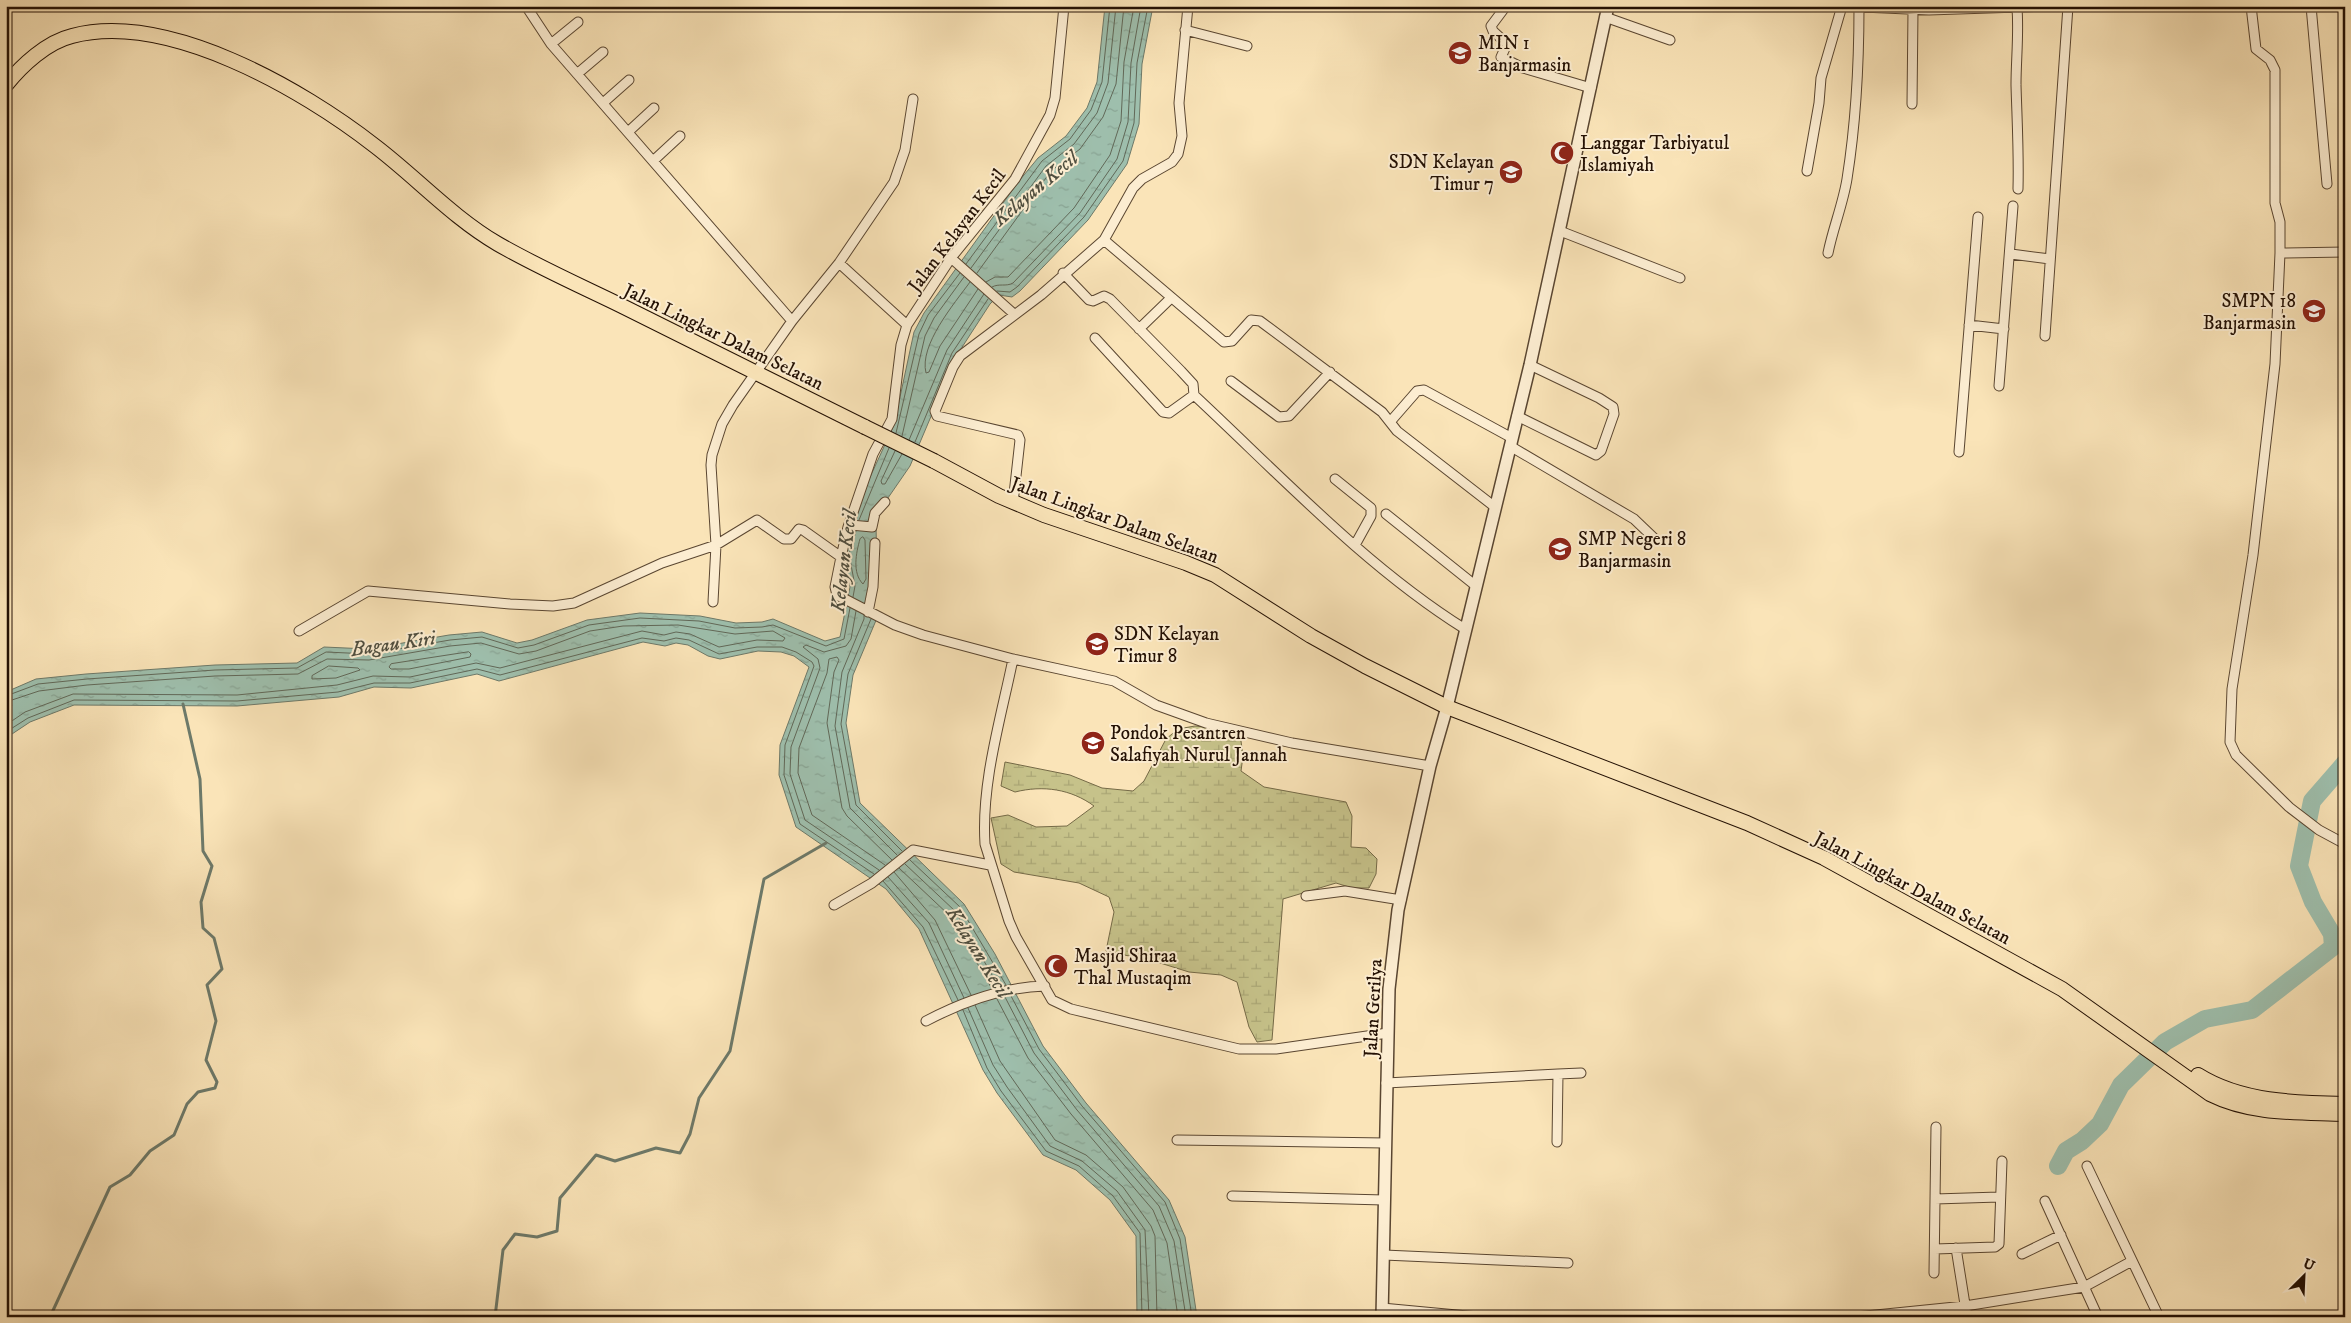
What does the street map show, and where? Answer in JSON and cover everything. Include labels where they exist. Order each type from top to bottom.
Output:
[{"type":"main road","name":"Jalan Lingkar Dalam Selatan","points":[[6,85],[35,56],[55,43],[72,36],[103,31],[142,34],[190,45],[234,60],[285,86],[375,146],[438,202],[498,244],[1014,502],[1084,530],[1186,563],[1215,575],[1319,640],[1365,666],[1447,707],[1746,823],[1824,858],[2062,989],[2144,1042],[2210,1094],[2248,1109],[2345,1114]]},
{"type":"main road","name":"Jalan Lingkar Dalam Selatan","points":[[2166,1059],[2215,1085],[2246,1096],[2345,1104]]},
{"type":"street","points":[[526,6],[552,44],[577,74],[792,322]]},
{"type":"street","name":"Jalan Kelayan Kecil","points":[[868,612],[837,595],[835,591],[841,556],[849,526],[872,454],[892,419],[901,346],[907,324],[1015,179],[1050,115],[1055,98],[1064,6]]},
{"type":"street","points":[[1014,502],[1020,448],[1018,435],[999,429],[936,416],[935,413],[957,359],[1040,294],[1104,240],[1133,188],[1142,179],[1172,162],[1178,154],[1182,136],[1179,102],[1188,6]]},
{"type":"street","points":[[1506,6],[1491,26],[1493,31],[1507,44],[1501,57],[1523,68],[1591,88]]},
{"type":"street","points":[[1808,171],[1821,78],[1841,6],[1913,10],[2044,6]]},
{"type":"street","points":[[2045,336],[2068,6]]},
{"type":"street","points":[[2251,6],[2256,49],[2270,60],[2275,70],[2275,204],[2280,222],[2280,253],[2275,364],[2253,555],[2232,689],[2230,742],[2236,755],[2289,807],[2319,830],[2345,844]]},
{"type":"street","points":[[2311,6],[2327,184]]},
{"type":"street","points":[[1828,253],[1846,181],[1851,150],[1859,64],[1859,7]]},
{"type":"street","points":[[2017,8],[2019,35],[2016,83],[2019,133],[2018,190]]},
{"type":"street","points":[[1912,104],[1913,10]]},
{"type":"street","points":[[1606,12],[1670,40]]},
{"type":"street","name":"Jalan Gerilya","points":[[1382,1312],[1386,1083],[1391,958],[1401,900],[1430,766],[1447,707],[1530,365],[1606,12]]},
{"type":"street","points":[[552,44],[578,22]]},
{"type":"street","points":[[1185,30],[1247,46]]},
{"type":"street","points":[[577,74],[603,52]]},
{"type":"street","points":[[603,104],[628,80]]},
{"type":"street","points":[[713,602],[716,545],[712,455],[722,424],[756,372],[792,322],[839,263],[894,182],[905,150],[913,99]]},
{"type":"street","points":[[628,132],[654,108]]},
{"type":"street","points":[[653,161],[680,136]]},
{"type":"street","points":[[1999,386],[2011,254],[2013,206]]},
{"type":"street","points":[[1958,452],[1978,217]]},
{"type":"street","points":[[1560,231],[1680,278]]},
{"type":"street","points":[[1104,240],[1224,342],[1232,341],[1251,320],[1255,320],[1330,372],[1382,412],[1397,431],[1495,507]]},
{"type":"street","points":[[2280,253],[2345,252]]},
{"type":"street","points":[[2011,254],[2050,259]]},
{"type":"street","points":[[953,260],[1014,314]]},
{"type":"street","points":[[839,263],[907,324]]},
{"type":"street","points":[[1063,273],[1089,300],[1093,301],[1104,296],[1110,299],[1193,384],[1194,394],[1378,567],[1416,596],[1465,629]]},
{"type":"street","points":[[1139,328],[1171,298]]},
{"type":"street","points":[[1969,325],[2004,329]]},
{"type":"street","points":[[1095,338],[1164,412],[1169,413],[1194,394]]},
{"type":"street","points":[[1517,416],[1596,455],[1601,452],[1614,414],[1613,407],[1599,398],[1530,365]]},
{"type":"street","points":[[1230,380],[1279,417],[1283,418],[1289,416],[1330,372]]},
{"type":"street","points":[[1390,422],[1417,391],[1424,390],[1634,519],[1656,540]]},
{"type":"street","points":[[1335,479],[1371,508],[1371,516],[1355,545]]},
{"type":"street","points":[[849,526],[872,526],[876,513],[885,502]]},
{"type":"street","points":[[1386,514],[1476,586]]},
{"type":"street","points":[[299,631],[368,591],[510,604],[553,606],[574,603],[654,566],[716,545],[758,520],[777,536],[784,539],[791,539],[799,529],[803,530],[841,556]]},
{"type":"street","points":[[875,543],[873,587],[868,612],[923,635],[1013,659],[1114,681],[1156,705],[1178,714],[1256,736],[1430,766]]},
{"type":"street","points":[[1013,659],[990,771],[984,831],[990,865],[1009,921],[1052,1000],[1071,1009],[1239,1049],[1276,1048],[1388,1033]]},
{"type":"street","points":[[834,905],[872,883],[909,851],[918,850],[990,865]]},
{"type":"street","points":[[1306,896],[1345,891],[1401,900]]},
{"type":"street","points":[[926,1021],[960,1004],[1027,986],[1045,986]]},
{"type":"street","points":[[1386,1083],[1581,1073]]},
{"type":"street","points":[[1557,1142],[1558,1074]]},
{"type":"street","points":[[1934,1273],[1936,1127]]},
{"type":"street","points":[[1177,1140],[1385,1144]]},
{"type":"street","points":[[1935,1248],[1995,1247],[1999,1244],[2002,1161]]},
{"type":"street","points":[[2088,1166],[2159,1317]]},
{"type":"street","points":[[1232,1196],[1384,1200]]},
{"type":"street","points":[[1935,1199],[2000,1197]]},
{"type":"street","points":[[2044,1201],[2098,1317]]},
{"type":"street","points":[[2022,1254],[2061,1235]]},
{"type":"street","points":[[1956,1248],[1967,1317]]},
{"type":"street","points":[[1384,1255],[1568,1263]]},
{"type":"street","points":[[1856,1317],[1965,1306],[2046,1295],[2084,1287],[2132,1260]]},
{"type":"street","points":[[1382,1312],[1478,1317]]},
{"type":"green space","points":[[1195,726],[1219,730],[1241,741],[1243,756],[1241,771],[1264,787],[1346,802],[1352,816],[1351,847],[1366,848],[1377,859],[1376,874],[1369,888],[1352,888],[1336,883],[1283,899],[1272,1040],[1257,1042],[1249,1027],[1237,982],[1221,975],[1189,972],[1157,962],[1106,951],[1114,912],[1109,897],[1079,883],[1014,872],[1001,864],[991,818],[1008,815],[1036,827],[1067,826],[1094,806],[1066,792],[1036,789],[1015,792],[1001,786],[1005,762],[1070,775],[1102,788],[1133,791],[1144,781],[1166,739],[1178,729]]},
{"type":"water","name":"Kelayan Kecil","points":[[1105,6],[1153,6],[1142,64],[1139,124],[1127,164],[1088,220],[1020,291],[1012,297],[999,295],[990,304],[957,355],[910,466],[879,511],[876,523],[877,581],[872,605],[877,618],[853,675],[846,723],[860,803],[964,904],[995,954],[1043,1046],[1086,1103],[1169,1200],[1185,1237],[1197,1317],[1137,1317],[1136,1236],[1110,1200],[1076,1170],[1043,1155],[997,1093],[983,1070],[919,929],[886,889],[796,827],[779,775],[780,745],[809,667],[794,656],[781,652],[758,651],[720,659],[708,656],[688,645],[676,643],[665,646],[643,642],[499,681],[477,674],[411,688],[374,687],[339,697],[237,706],[74,705],[30,722],[6,738],[6,692],[36,679],[215,665],[297,663],[324,647],[368,649],[449,635],[482,632],[517,643],[532,640],[587,620],[640,613],[700,616],[736,623],[762,622],[773,619],[825,641],[840,637],[850,587],[844,554],[865,488],[894,425],[914,332],[924,313],[1019,181],[1038,158],[1066,136],[1087,108],[1097,82]]},
{"type":"waterway","points":[[50,1317],[110,1187],[130,1175],[150,1151],[174,1135],[187,1104],[198,1092],[215,1088],[217,1082],[206,1060],[216,1021],[207,985],[222,969],[214,938],[203,928],[201,902],[212,866],[203,851],[200,779],[183,704]]},
{"type":"waterway","points":[[2058,1166],[2066,1151],[2082,1141],[2100,1124],[2121,1085],[2165,1042],[2205,1019],[2252,1010],[2333,947],[2332,934],[2313,902],[2299,866],[2312,801],[2345,763]]},
{"type":"waterway","points":[[495,1317],[503,1250],[515,1234],[537,1237],[557,1231],[560,1198],[596,1155],[615,1161],[656,1148],[680,1153],[690,1134],[699,1098],[730,1051],[764,879],[826,843]]},
{"type":"place","name":"MIN 1 Banjarmasin","points":[[1460,53]]},
{"type":"place","name":"Langgar Tarbiyatul Islamiyah","points":[[1562,153]]},
{"type":"place","name":"SDN Kelayan Timur 7","points":[[1511,172]]},
{"type":"place","name":"SMPN 18 Banjarmasin","points":[[2314,311]]},
{"type":"place","name":"SMP Negeri 8 Banjarmasin","points":[[1560,549]]},
{"type":"place","name":"SDN Kelayan Timur 8","points":[[1097,644]]},
{"type":"place","name":"Pondok Pesantren Salafiyah Nurul Jannah","points":[[1093,743]]},
{"type":"place","name":"Masjid Shiraa Thal Mustaqim","points":[[1056,966]]},
{"type":"water label","name":"Bagau Kiri","points":[[393,643]]}]
